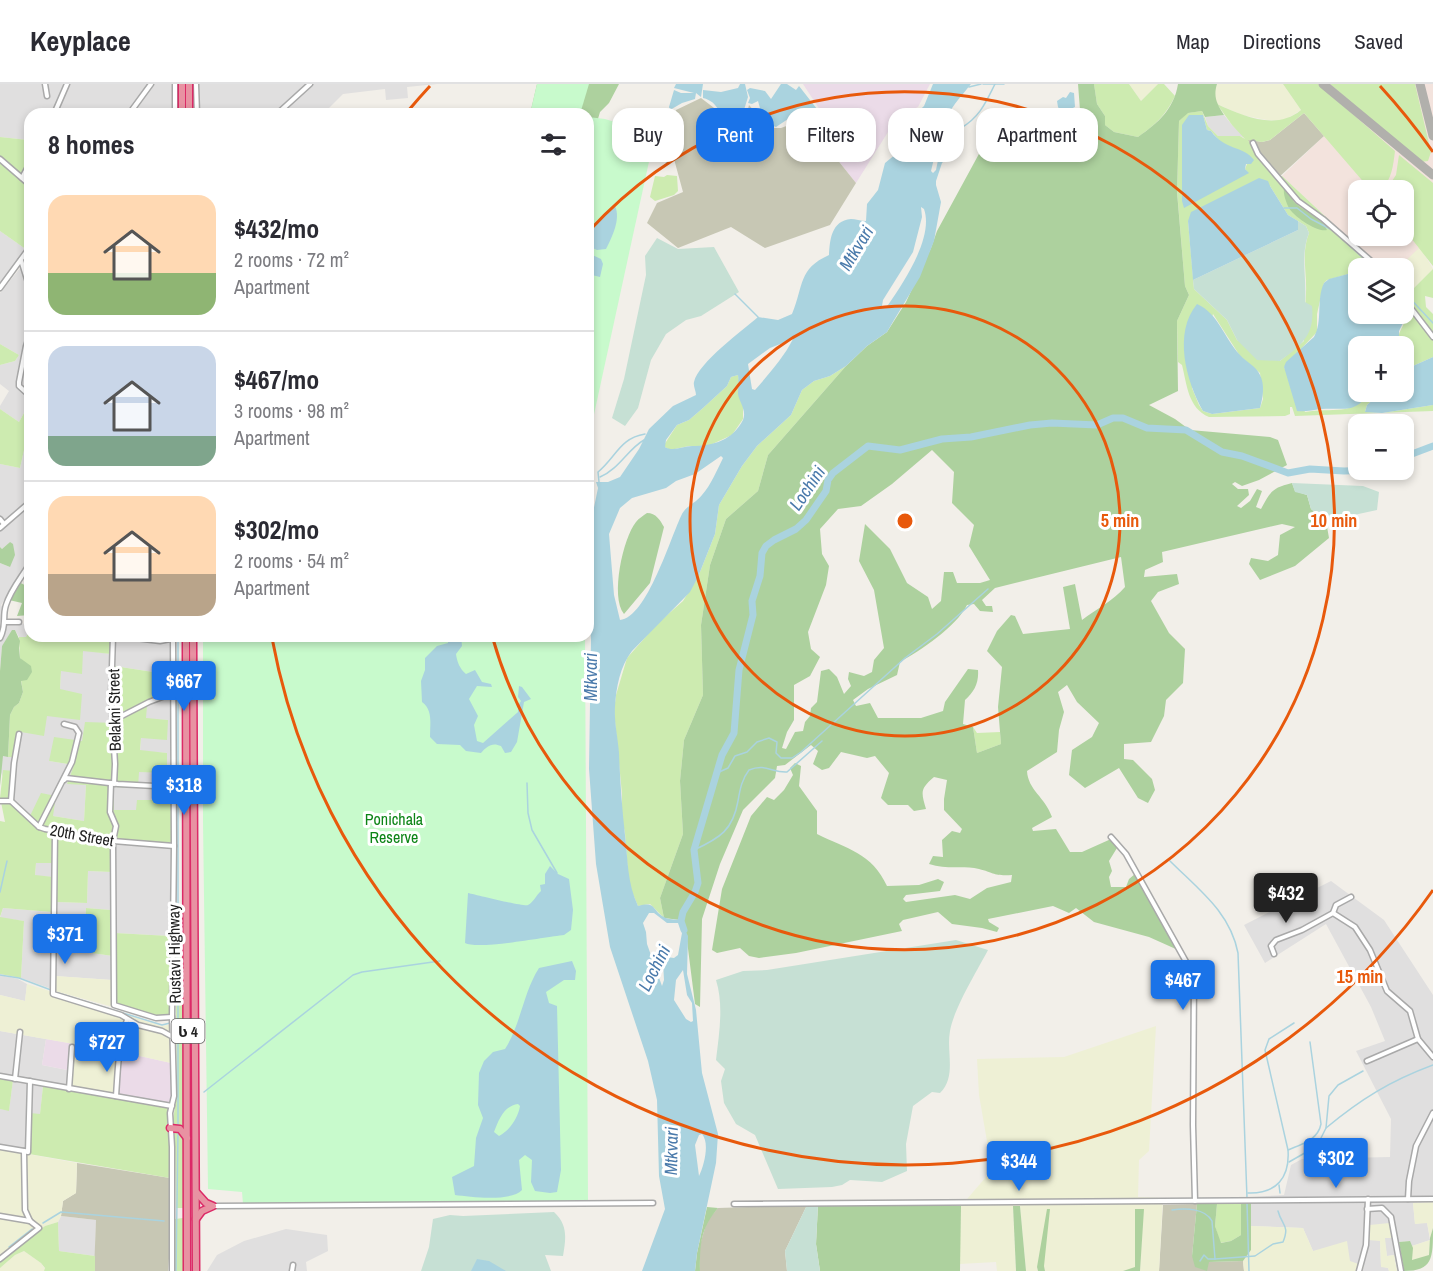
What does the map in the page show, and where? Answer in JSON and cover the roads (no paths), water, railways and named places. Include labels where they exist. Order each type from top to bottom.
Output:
[{"type":"highway","points":[[182,84],[182,108]]},
{"type":"highway","points":[[189,84],[189,108]]},
{"type":"highway","name":"Rustavi Highway","points":[[186,642],[196,1271]]},
{"type":"highway","name":"Rustavi Highway","points":[[187,1271],[189,791],[194,642]]},
{"type":"highway","points":[[187,1120],[175,1128],[187,1138]]},
{"type":"highway","points":[[196,1191],[202,1200],[213,1206]]},
{"type":"highway","points":[[196,1220],[202,1211],[213,1206]]},
{"type":"street","points":[[45,84],[47,96]]},
{"type":"street","points":[[57,108],[67,84]]},
{"type":"street","points":[[133,108],[151,84]]},
{"type":"street","points":[[175,84],[175,108]]},
{"type":"street","points":[[196,84],[197,108]]},
{"type":"street","points":[[284,108],[310,84]]},
{"type":"street","points":[[1253,143],[1258,154],[1298,201],[1323,219],[1368,258]]},
{"type":"street","points":[[0,159],[22,178],[24,174]]},
{"type":"street","points":[[0,288],[24,256]]},
{"type":"street","points":[[21,260],[24,270]]},
{"type":"street","points":[[1414,312],[1433,337]]},
{"type":"street","points":[[24,356],[19,382],[24,390]]},
{"type":"street","points":[[0,528],[24,507]]},
{"type":"street","points":[[0,519],[4,524]]},
{"type":"street","points":[[0,638],[4,629],[5,607],[24,572]]},
{"type":"street","points":[[5,622],[19,622]]},
{"type":"street","name":"Belakni Street","points":[[113,642],[111,697],[115,764],[110,812],[116,826],[113,841],[114,1005],[156,1018],[172,1018]]},
{"type":"street","points":[[172,642],[174,1095],[170,1113],[175,1128],[172,1147],[172,1271]]},
{"type":"street","points":[[113,720],[173,693]]},
{"type":"street","points":[[39,827],[72,762],[79,733],[75,727],[64,724]]},
{"type":"street","points":[[0,801],[11,801],[19,734]]},
{"type":"street","points":[[61,781],[66,778],[173,787]]},
{"type":"street","name":"20th Street","points":[[11,801],[39,827],[113,841],[174,846]]},
{"type":"street","points":[[53,830],[55,844],[53,994],[121,1015],[127,1020],[173,1037]]},
{"type":"street","points":[[1111,837],[1126,854],[1194,976],[1195,1201]]},
{"type":"street","points":[[1274,954],[1271,946],[1276,940],[1302,930],[1333,913],[1336,904],[1351,897]]},
{"type":"street","points":[[1333,913],[1355,927],[1370,950],[1387,991],[1410,1011],[1418,1039],[1433,1057]]},
{"type":"street","points":[[116,1096],[123,1030],[127,1020]]},
{"type":"street","points":[[15,1079],[20,1032]]},
{"type":"street","points":[[1367,1061],[1418,1039]]},
{"type":"street","points":[[69,1089],[72,1047]]},
{"type":"street","points":[[0,1076],[172,1106]]},
{"type":"street","points":[[0,1147],[28,1152],[30,1082]]},
{"type":"street","points":[[1408,1199],[1416,1146],[1433,1113]]},
{"type":"street","points":[[0,1259],[39,1228],[30,1221],[25,1210],[24,1151]]},
{"type":"street","points":[[1359,1271],[1366,1245],[1368,1199]]},
{"type":"street","points":[[734,1204],[1433,1199]]},
{"type":"street","points":[[213,1206],[653,1203]]},
{"type":"street","points":[[1367,1209],[1382,1208],[1392,1217],[1401,1271]]},
{"type":"street","points":[[0,1216],[30,1221]]},
{"type":"street","points":[[292,1271],[293,1265]]},
{"type":"water","points":[[676,84],[703,84],[701,97],[696,93],[695,99],[669,108],[674,90],[681,93],[694,93],[674,88]]},
{"type":"water","points":[[740,84],[745,84],[748,97],[745,108],[717,108],[703,98],[703,90],[721,92],[738,88]]},
{"type":"water","points":[[781,84],[787,84],[796,90],[799,86],[816,108],[786,108],[786,120],[776,127],[774,126],[774,108],[760,108],[758,101],[748,103],[750,98],[747,90],[750,88],[765,91],[771,99]]},
{"type":"water","points":[[933,84],[971,84],[953,108],[922,108]]},
{"type":"water","points":[[1070,92],[1074,93],[1075,107],[1059,108],[1057,101],[1063,97],[1066,98]]},
{"type":"water","points":[[1189,115],[1203,115],[1207,130],[1222,142],[1250,155],[1254,160],[1251,164],[1246,164],[1245,169],[1249,173],[1184,208],[1182,201],[1182,125]]},
{"type":"water","name":"Mtkvari","points":[[888,161],[933,162],[931,171],[933,173],[938,162],[943,162],[936,181],[941,202],[934,241],[920,277],[887,332],[867,346],[846,366],[830,376],[814,381],[802,390],[791,415],[757,446],[719,505],[715,534],[690,592],[632,651],[624,663],[619,678],[615,718],[630,880],[638,906],[651,905],[666,918],[680,920],[688,936],[687,974],[696,1010],[702,1073],[718,1134],[716,1163],[695,1271],[642,1271],[665,1209],[659,1176],[657,1100],[648,1061],[610,947],[596,864],[589,769],[591,642],[594,642],[594,507],[598,488],[596,482],[608,482],[620,477],[649,429],[673,406],[696,395],[694,384],[697,374],[732,338],[758,317],[778,320],[792,314],[803,279],[812,266],[829,255],[831,238],[839,223],[851,219],[866,221],[867,204],[878,190],[885,163]],"holes":[[[921,207],[924,209],[926,220],[921,246],[902,284],[884,308],[883,300],[913,252],[922,217]],[[793,339],[771,372],[755,390],[752,389],[748,364],[770,348]],[[738,375],[738,394],[744,416],[734,432],[722,440],[707,445],[675,449],[665,447],[666,440],[677,425],[689,420],[727,386],[731,377]],[[721,456],[723,458],[705,491],[682,514],[657,575],[640,606],[630,616],[620,620],[614,595],[609,534],[620,508],[632,498],[666,488],[676,481],[695,474]],[[649,913],[654,913],[667,923],[679,923],[682,933],[678,955],[674,958],[667,957],[663,962],[662,986],[647,944],[643,923]],[[683,970],[687,995],[692,1003],[693,1021],[691,1022],[686,1019],[674,1000],[676,980]],[[702,1134],[706,1149],[699,1176],[695,1145],[699,1135]]]},
{"type":"water","points":[[1259,178],[1268,181],[1288,215],[1298,221],[1298,230],[1193,280],[1188,221],[1191,212]]},
{"type":"water","points":[[615,206],[616,222],[606,249],[597,250],[594,249],[594,229],[605,213]]},
{"type":"water","points":[[594,256],[601,259],[603,264],[600,277],[594,276]]},
{"type":"water","points":[[1348,274],[1348,324],[1402,324],[1399,336],[1348,336],[1348,402],[1361,402],[1359,404],[1349,408],[1297,411],[1284,367],[1286,362],[1314,337],[1317,331],[1320,296],[1324,283],[1329,279]]},
{"type":"water","points":[[1197,304],[1211,314],[1242,358],[1258,372],[1263,387],[1260,408],[1212,414],[1203,411],[1187,372],[1184,343],[1185,329]]},
{"type":"water","points":[[1433,357],[1433,405],[1382,413],[1365,412],[1370,402],[1414,402],[1414,366]]},
{"type":"water","points":[[462,642],[462,646],[456,654],[459,665],[466,674],[475,670],[482,682],[491,684],[492,687],[477,686],[469,699],[478,716],[474,725],[477,741],[483,743],[518,712],[521,701],[518,697],[519,686],[531,699],[524,702],[517,742],[511,752],[505,753],[501,746],[495,744],[481,753],[466,751],[460,745],[437,744],[430,737],[429,713],[422,702],[421,681],[425,670],[425,658],[437,646]]},
{"type":"water","points":[[550,866],[558,874],[569,879],[573,910],[571,930],[564,935],[512,942],[483,945],[465,943],[468,893],[528,905],[541,891],[540,885],[545,884],[545,874]]},
{"type":"water","points":[[572,961],[576,971],[575,980],[564,980],[546,992],[549,1003],[557,1006],[561,1170],[557,1192],[535,1191],[531,1182],[532,1160],[525,1155],[519,1160],[522,1190],[517,1194],[490,1198],[455,1195],[452,1177],[474,1166],[476,1138],[483,1118],[478,1105],[479,1073],[484,1061],[493,1052],[505,1049],[539,968]],"holes":[[[513,1105],[520,1106],[510,1127],[499,1136],[494,1132],[506,1110]]]},
{"type":"water","points":[[477,1259],[489,1261],[506,1271],[471,1271]]},
{"type":"waterway","points":[[969,87],[981,84]]},
{"type":"waterway","points":[[983,84],[1004,84]]},
{"type":"waterway","points":[[964,126],[978,114],[995,84]]},
{"type":"waterway","points":[[1284,208],[1297,208],[1311,219],[1336,232]]},
{"type":"waterway","points":[[1339,236],[1363,258]]},
{"type":"waterway","points":[[735,294],[758,317]]},
{"type":"waterway","points":[[1414,303],[1433,323]]},
{"type":"waterway","name":"Lochini","points":[[684,930],[681,921],[683,912],[698,883],[694,850],[722,755],[734,733],[739,670],[753,615],[752,601],[760,576],[762,553],[766,546],[796,529],[806,520],[826,491],[828,480],[833,473],[868,446],[900,450],[942,439],[971,437],[1030,425],[1052,423],[1097,425],[1113,418],[1123,418],[1147,428],[1186,430],[1222,452],[1242,456],[1288,473],[1310,469],[1348,471]]},
{"type":"waterway","points":[[599,482],[598,472],[619,449],[630,440],[645,434]]},
{"type":"waterway","points":[[600,477],[613,469],[644,440]]},
{"type":"waterway","name":"Lochini","points":[[1414,453],[1433,446]]},
{"type":"waterway","points":[[717,773],[728,768],[735,756],[747,752],[757,742],[769,738],[777,742],[776,753],[781,758],[792,758],[801,752],[905,658],[937,634],[988,589]]},
{"type":"waterway","points":[[178,642],[178,1127]]},
{"type":"waterway","points":[[694,850],[718,837],[729,826],[736,811],[743,781],[749,770],[765,768],[787,772],[822,741]]},
{"type":"waterway","points":[[527,783],[528,813],[532,830],[557,873]]},
{"type":"waterway","points":[[0,892],[7,861]]},
{"type":"waterway","points":[[1170,861],[1212,902],[1221,914],[1234,938],[1238,953],[1247,1198]]},
{"type":"waterway","points":[[204,1092],[353,975],[440,961]]},
{"type":"waterway","points":[[0,975],[19,978],[51,990]]},
{"type":"waterway","points":[[58,993],[162,1025],[170,1023]]},
{"type":"waterway","points":[[1248,1193],[1258,1193],[1273,1187],[1284,1176],[1287,1169],[1288,1150],[1265,1050],[1269,1039],[1294,1023]]},
{"type":"waterway","points":[[1288,1150],[1313,1138],[1321,1124],[1310,1042]]},
{"type":"waterway","points":[[1326,1128],[1376,1092],[1433,1065]]},
{"type":"waterway","points":[[1289,1162],[1317,1146],[1326,1128],[1329,1096],[1338,1085],[1363,1071]]},
{"type":"waterway","points":[[176,1271],[178,1132]]},
{"type":"waterway","points":[[1279,1185],[1280,1193]]},
{"type":"waterway","points":[[1247,1203],[1249,1271]]},
{"type":"waterway","points":[[1172,1210],[1200,1211],[1209,1217],[1212,1221],[1215,1259]]},
{"type":"waterway","points":[[1200,1261],[1204,1255],[1208,1259],[1255,1256],[1273,1244],[1283,1242],[1286,1229],[1278,1211]]},
{"type":"waterway","points":[[43,1223],[61,1212],[164,1221]]},
{"type":"waterway","points":[[9,1247],[32,1229]]},
{"type":"park label","name":"Ponichala Reserve","points":[[394,828]]}]
